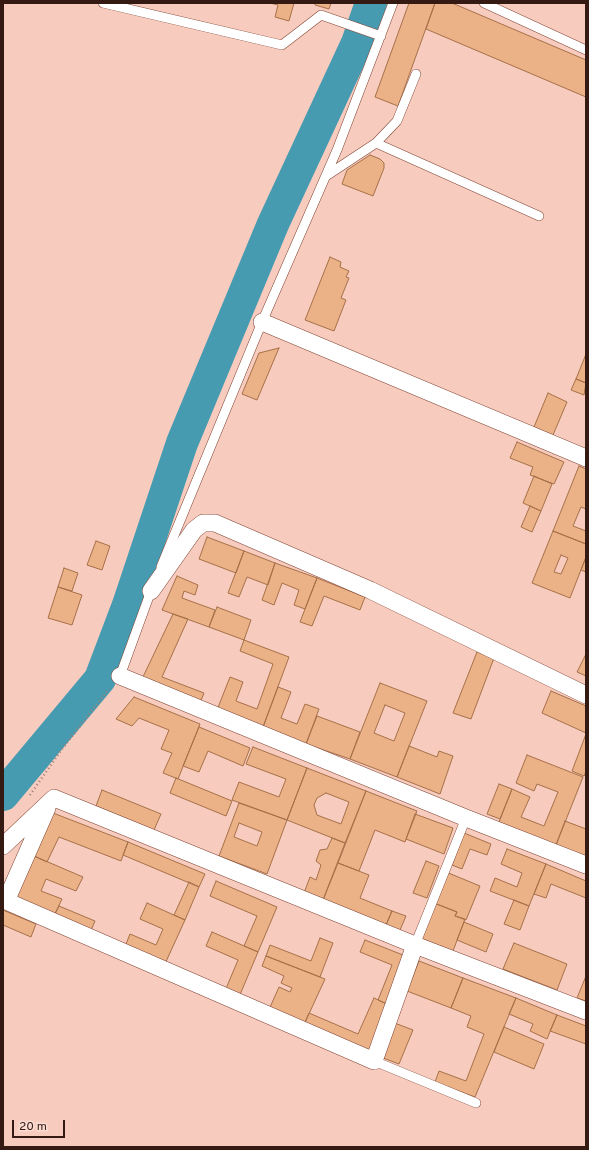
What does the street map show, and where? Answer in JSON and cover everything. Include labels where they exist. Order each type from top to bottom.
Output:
[{"type":"street","points":[[262,322],[586,458]]},
{"type":"street","points":[[151,591],[194,530],[203,523],[215,523],[370,590],[586,695]]},
{"type":"street","points":[[120,676],[466,818],[586,865]]},
{"type":"street","points":[[3,846],[54,798],[415,945],[586,1011]]},
{"type":"street","points":[[51,801],[6,901],[374,1061],[415,945]]},
{"type":"lane","points":[[103,3],[282,44],[321,15],[378,35]]},
{"type":"lane","points":[[120,676],[151,591],[262,322],[326,176],[378,35],[393,3]]},
{"type":"lane","points":[[484,3],[586,50]]},
{"type":"lane","points":[[326,176],[376,143],[397,121],[416,74]]},
{"type":"lane","points":[[376,143],[539,216]]},
{"type":"lane","points":[[415,945],[466,818]]},
{"type":"lane","points":[[374,1061],[476,1103]]},
{"type":"path","points":[[26,801],[62,749],[120,676]]},
{"type":"building","points":[[270,3],[294,3],[289,21],[275,17],[278,5]]},
{"type":"building","points":[[315,3],[331,3],[329,9],[315,5]]},
{"type":"building","points":[[409,3],[435,3],[398,106],[375,97]]},
{"type":"building","points":[[435,3],[452,3],[586,60],[586,97],[426,29]]},
{"type":"building","points":[[370,155],[380,159],[384,163],[384,168],[373,196],[342,184],[347,170]]},
{"type":"building","points":[[330,257],[341,262],[340,267],[349,271],[346,277],[349,278],[341,298],[346,300],[334,331],[305,320]]},
{"type":"building","points":[[279,348],[257,400],[242,394],[259,353]]},
{"type":"building","points":[[586,354],[586,383],[576,379]]},
{"type":"building","points":[[576,379],[586,383],[584,395],[571,390]]},
{"type":"building","points":[[548,393],[567,402],[553,435],[534,427]]},
{"type":"building","points":[[517,442],[564,462],[554,484],[530,475],[533,467],[510,458]]},
{"type":"building","points":[[579,466],[586,469],[586,509],[581,507],[573,526],[586,531],[586,544],[553,531]]},
{"type":"building","points":[[534,476],[552,484],[541,511],[523,503]]},
{"type":"building","points":[[530,506],[541,511],[532,532],[521,527]]},
{"type":"building","points":[[553,531],[586,544],[586,557],[570,598],[532,583]],"holes":[[[561,555],[568,558],[561,574],[554,572]]]},
{"type":"building","points":[[207,537],[244,551],[236,573],[199,559]]},
{"type":"building","points":[[96,541],[110,546],[102,570],[87,565]]},
{"type":"building","points":[[244,551],[275,563],[268,585],[247,577],[239,597],[228,593]]},
{"type":"building","points":[[586,557],[586,572],[581,570]]},
{"type":"building","points":[[275,563],[317,578],[305,609],[294,605],[299,590],[282,583],[274,605],[262,600]]},
{"type":"building","points":[[64,568],[78,573],[72,591],[58,587]]},
{"type":"building","points":[[177,576],[198,585],[195,595],[184,591],[182,598],[215,610],[209,627],[162,610]]},
{"type":"building","points":[[317,578],[365,597],[360,610],[324,596],[312,626],[300,622]]},
{"type":"building","points":[[58,587],[82,595],[72,625],[48,618]]},
{"type":"building","points":[[217,607],[251,620],[244,640],[209,627]]},
{"type":"building","points":[[173,614],[188,619],[162,677],[204,693],[200,703],[141,681]]},
{"type":"building","points":[[244,640],[289,657],[263,727],[217,710],[230,677],[243,682],[236,701],[257,709],[273,664],[240,651]]},
{"type":"building","points":[[477,652],[494,658],[471,719],[453,713]]},
{"type":"building","points":[[586,654],[586,676],[577,672]]},
{"type":"building","points":[[380,683],[427,701],[397,777],[350,759]],"holes":[[[385,705],[405,713],[394,741],[374,733]]]},
{"type":"building","points":[[278,687],[291,692],[281,718],[297,724],[305,704],[319,709],[306,744],[263,727]]},
{"type":"building","points":[[551,691],[586,706],[586,733],[542,713]]},
{"type":"building","points":[[134,697],[200,724],[178,779],[163,773],[172,753],[161,749],[169,730],[139,718],[132,726],[116,719]]},
{"type":"building","points":[[317,716],[360,732],[350,759],[306,744]]},
{"type":"building","points":[[199,727],[250,748],[243,766],[208,751],[199,772],[183,766]]},
{"type":"building","points":[[586,734],[586,772],[584,776],[572,771]]},
{"type":"building","points":[[409,746],[437,757],[439,751],[453,756],[440,794],[397,777]]},
{"type":"building","points":[[253,747],[307,768],[287,820],[232,800],[239,782],[279,797],[286,779],[246,764]]},
{"type":"building","points":[[527,755],[583,777],[556,845],[499,822],[512,789],[530,797],[521,817],[544,826],[558,792],[537,784],[534,791],[516,783]]},
{"type":"building","points":[[307,768],[366,791],[345,843],[287,820]],"holes":[[[326,793],[349,802],[341,824],[317,815],[314,805],[317,798]]]},
{"type":"building","points":[[176,778],[232,801],[226,816],[170,793]]},
{"type":"building","points":[[499,784],[512,789],[500,819],[487,814]]},
{"type":"building","points":[[102,790],[161,814],[154,830],[96,806]]},
{"type":"building","points":[[366,791],[417,811],[405,842],[375,830],[359,871],[338,863]]},
{"type":"building","points":[[239,803],[287,820],[267,874],[219,856]],"holes":[[[239,823],[262,832],[257,846],[234,837]]]},
{"type":"building","points":[[53,813],[128,842],[121,861],[59,837],[47,862],[34,856]]},
{"type":"building","points":[[415,814],[453,828],[444,854],[406,839]]},
{"type":"building","points":[[565,821],[586,829],[586,857],[556,845]]},
{"type":"building","points":[[464,833],[491,844],[487,855],[470,849],[462,869],[452,865]]},
{"type":"building","points":[[332,838],[345,843],[323,900],[304,893],[310,877],[316,880],[321,865],[316,861],[320,850],[327,849]]},
{"type":"building","points":[[128,842],[205,874],[199,887],[123,855]]},
{"type":"building","points":[[507,849],[546,864],[529,906],[490,891],[495,878],[517,887],[522,873],[501,864]]},
{"type":"building","points":[[34,856],[83,877],[76,891],[46,879],[41,891],[62,899],[52,920],[12,902]]},
{"type":"building","points":[[426,861],[439,866],[427,898],[413,893]]},
{"type":"building","points":[[338,863],[369,875],[360,898],[392,911],[386,925],[323,900]]},
{"type":"building","points":[[546,864],[586,881],[586,898],[551,884],[546,898],[534,894]]},
{"type":"building","points":[[446,872],[480,886],[466,920],[455,916],[457,912],[434,903]]},
{"type":"building","points":[[216,881],[277,907],[258,952],[244,946],[257,916],[210,896]]},
{"type":"building","points":[[189,882],[199,887],[185,920],[174,915]]},
{"type":"building","points":[[514,900],[529,906],[520,930],[504,924]]},
{"type":"building","points":[[147,903],[185,920],[164,966],[124,949],[130,934],[156,945],[163,929],[140,919]]},
{"type":"building","points":[[434,903],[457,912],[455,916],[465,919],[453,951],[420,938]]},
{"type":"building","points":[[59,906],[95,921],[89,935],[52,920]]},
{"type":"building","points":[[3,910],[36,924],[31,937],[3,925]]},
{"type":"building","points":[[392,911],[406,916],[400,930],[386,925]]},
{"type":"building","points":[[464,922],[493,934],[486,952],[457,940]]},
{"type":"building","points":[[212,932],[258,952],[239,997],[225,991],[238,960],[206,946]]},
{"type":"building","points":[[320,938],[333,943],[320,977],[266,956],[270,945],[311,961]]},
{"type":"building","points":[[365,940],[408,957],[389,1005],[378,1000],[392,965],[360,952]]},
{"type":"building","points":[[514,943],[567,964],[557,990],[503,969]]},
{"type":"building","points":[[266,956],[325,979],[302,1029],[267,1014],[279,987],[290,992],[292,988],[281,983],[284,976],[262,966]]},
{"type":"building","points":[[419,961],[463,978],[451,1008],[407,991]]},
{"type":"building","points":[[586,976],[586,1001],[577,998]]},
{"type":"building","points":[[463,978],[516,998],[475,1097],[435,1082],[439,1071],[466,1081],[484,1034],[467,1027],[471,1016],[451,1008]]},
{"type":"building","points":[[374,998],[389,1005],[366,1057],[302,1029],[309,1013],[358,1034]]},
{"type":"building","points":[[516,998],[557,1015],[547,1039],[530,1031],[533,1024],[509,1014]]},
{"type":"building","points":[[557,1015],[586,1026],[586,1044],[550,1031]]},
{"type":"building","points":[[392,1022],[413,1030],[399,1064],[378,1056]]},
{"type":"building","points":[[504,1027],[544,1044],[534,1069],[494,1052]]},
{"type":"waterway","points":[[3,795],[100,679],[128,605],[182,443],[273,224],[357,43],[371,3]]}]
